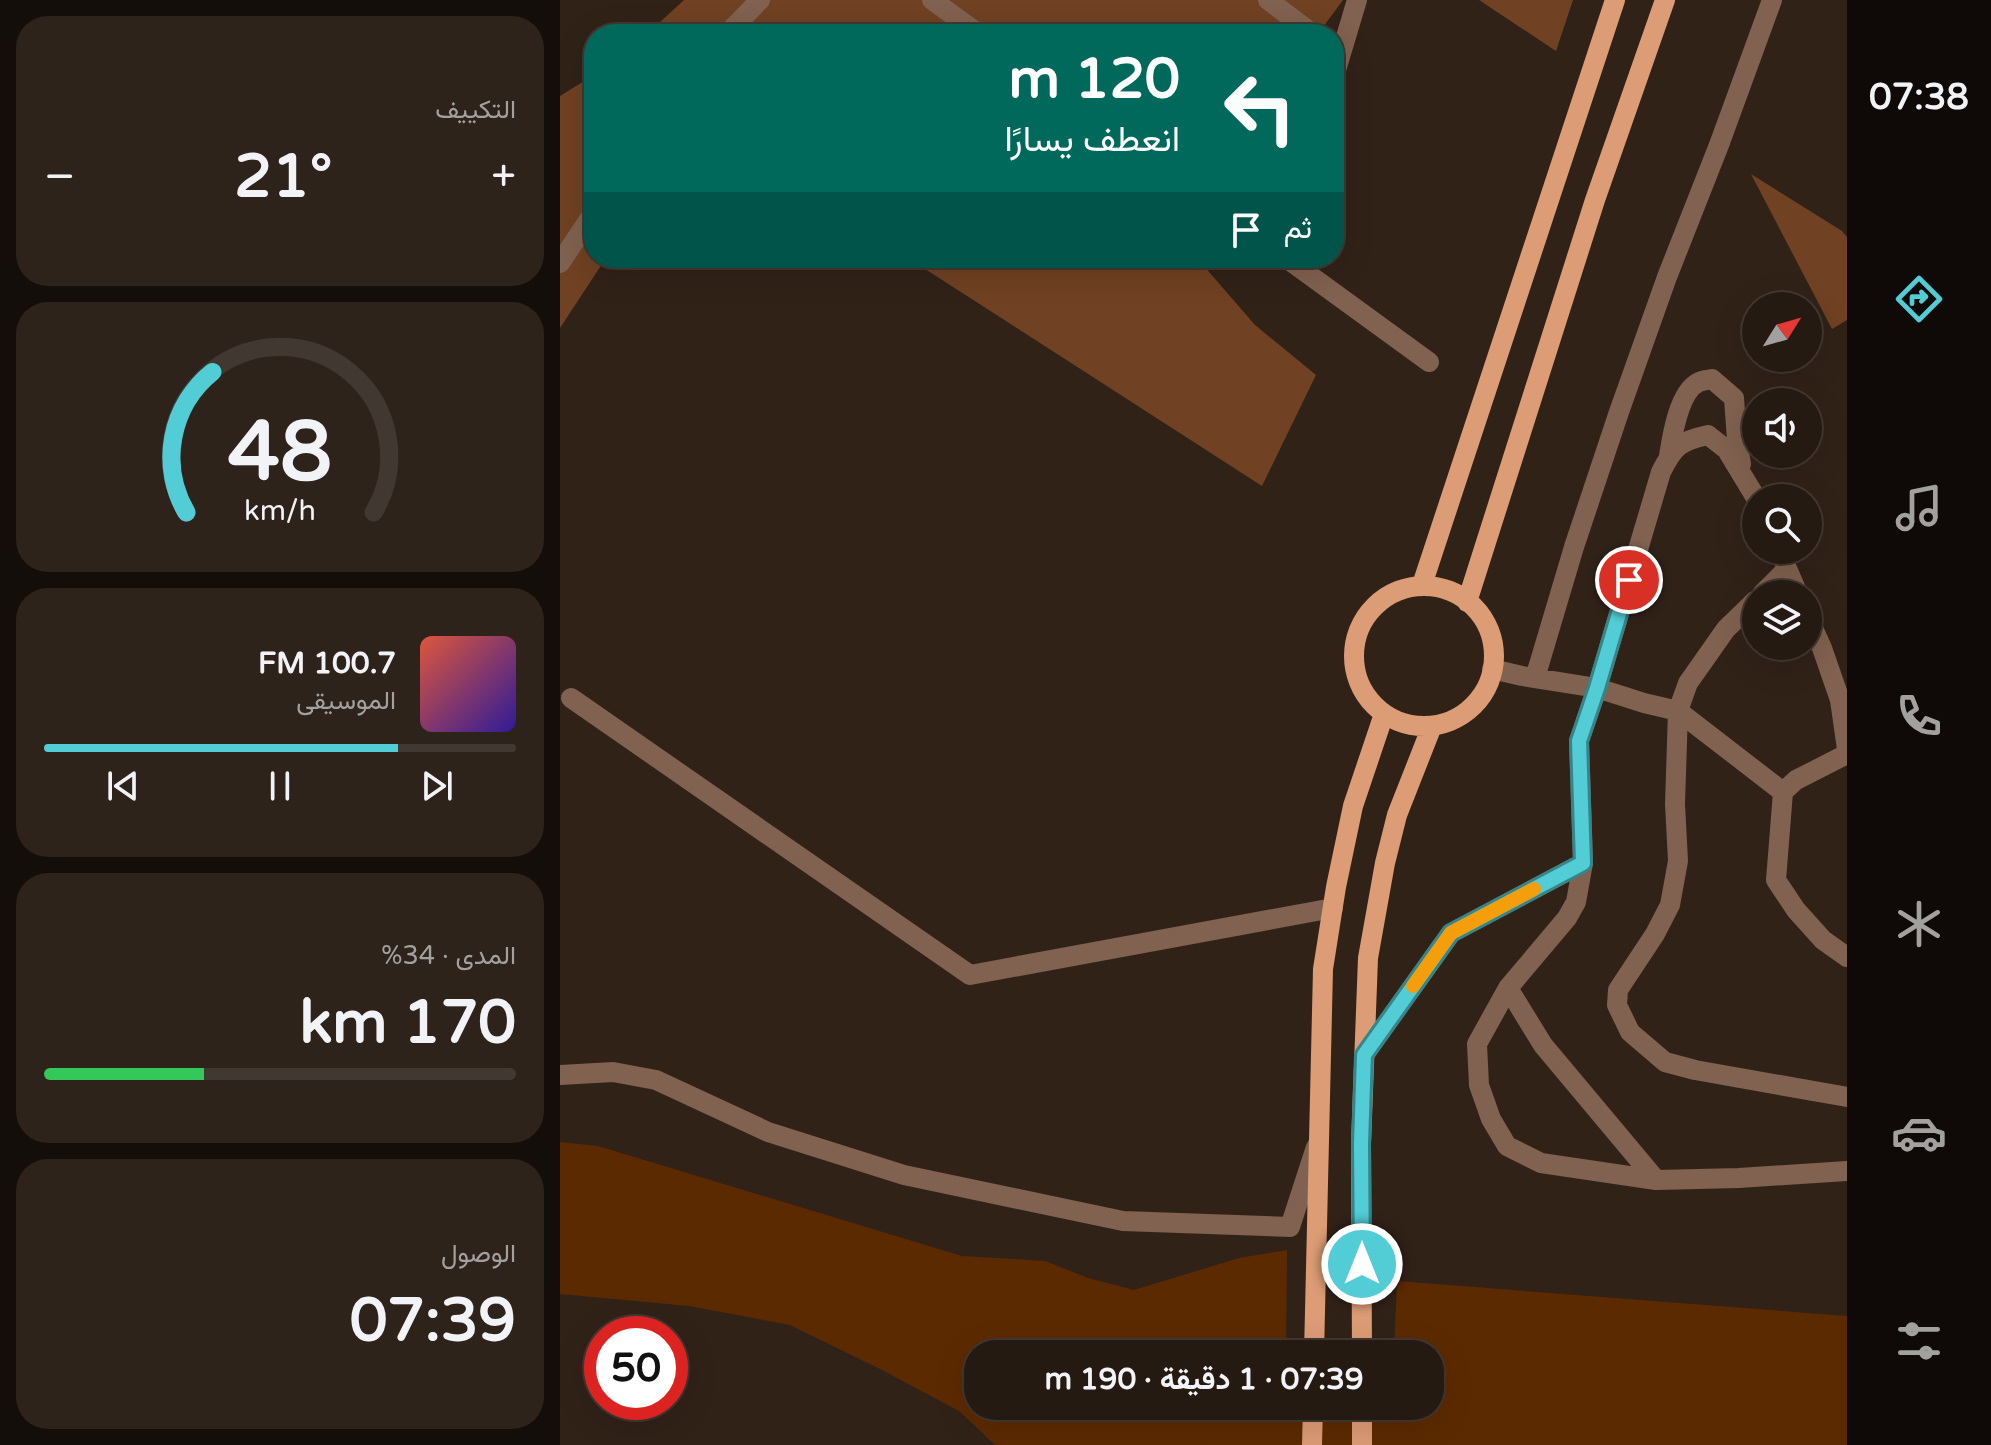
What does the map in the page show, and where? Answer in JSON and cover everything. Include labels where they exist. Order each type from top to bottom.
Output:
[{"type":"main road","points":[[1422,585],[1615,0]]},
{"type":"main road","points":[[1467,602],[1595,200],[1665,0]]},
{"type":"main road","points":[[1422,585],[1459,595],[1467,602],[1478,610],[1490,632],[1495,656],[1490,682],[1478,702],[1455,720],[1432,726],[1406,724],[1384,714],[1366,696],[1354,666],[1354,650],[1360,627],[1374,606],[1398,591],[1422,585]]},
{"type":"main road","points":[[1314,1340],[1323,969],[1353,806],[1384,714]]},
{"type":"main road","points":[[1362,1340],[1361,1144],[1368,958],[1397,815],[1432,726]]},
{"type":"main road","points":[[1312,1445],[1313,1420]]},
{"type":"main road","points":[[1362,1420],[1362,1445]]},
{"type":"street","points":[[737,24],[760,0]]},
{"type":"street","points":[[932,0],[965,24]]},
{"type":"street","points":[[1268,0],[1300,24]]},
{"type":"street","points":[[1344,34],[1357,0]]},
{"type":"street","points":[[1535,678],[1619,412],[1772,0]]},
{"type":"street","points":[[560,263],[584,227]]},
{"type":"street","points":[[1300,268],[1429,362]]},
{"type":"street","points":[[1743,478],[1734,398],[1712,379],[1698,382],[1687,392],[1674,426],[1669,456],[1661,472],[1579,741],[1583,863],[1576,902],[1567,918],[1508,988],[1477,1044],[1479,1085],[1491,1119],[1507,1146],[1541,1163],[1656,1180],[1847,1171]]},
{"type":"street","points":[[1669,456],[1685,440],[1708,435],[1727,450],[1747,484]]},
{"type":"street","points":[[1742,614],[1726,629],[1688,683],[1678,711],[1675,804],[1678,861],[1670,905],[1618,990],[1617,1005],[1630,1032],[1665,1062],[1847,1097]]},
{"type":"street","points":[[1822,648],[1840,700],[1847,752],[1796,780],[1783,792],[1776,880],[1796,910],[1823,940],[1847,957]]},
{"type":"street","points":[[1492,669],[1597,688],[1678,711],[1783,792]]},
{"type":"street","points":[[571,698],[970,975],[1333,908]]},
{"type":"street","points":[[1364,1055],[1451,933],[1583,863]]},
{"type":"street","points":[[1508,988],[1543,1045],[1656,1180]]},
{"type":"street","points":[[560,1075],[613,1072],[656,1080],[768,1132],[904,1175],[1123,1221],[1290,1227],[1318,1143]]},
{"type":"shaded area","points":[[684,0],[1343,0],[1325,24],[658,24]]},
{"type":"shaded area","points":[[1479,0],[1573,0],[1556,51]]},
{"type":"shaded area","points":[[584,81],[584,268],[599,268],[560,328],[560,96]]},
{"type":"shaded area","points":[[1751,174],[1847,237],[1847,320],[1832,329],[1822,310],[1822,292],[1813,292]]},
{"type":"shaded area","points":[[924,268],[1206,268],[1255,325],[1316,375],[1262,486]]},
{"type":"shaded area","points":[[560,1142],[598,1146],[962,1256],[1045,1261],[1088,1278],[1134,1290],[1239,1258],[1287,1250],[1286,1340],[964,1340],[964,1416],[882,1370],[790,1325],[689,1306],[560,1294]]},
{"type":"shaded area","points":[[1397,1281],[1847,1316],[1847,1445],[1391,1445],[1392,1420],[1444,1420],[1444,1340],[1395,1340]]},
{"type":"shaded area","points":[[969,1420],[1285,1420],[1284,1445],[995,1445]]},
{"type":"waterway","points":[[1220,1420],[1387,1445]]},
{"type":"slow traffic","points":[[1413,986],[1451,933],[1534,889]]},
{"type":"route","points":[[1362,1264],[1364,1055],[1451,933],[1583,863],[1579,741],[1629,580]]}]
